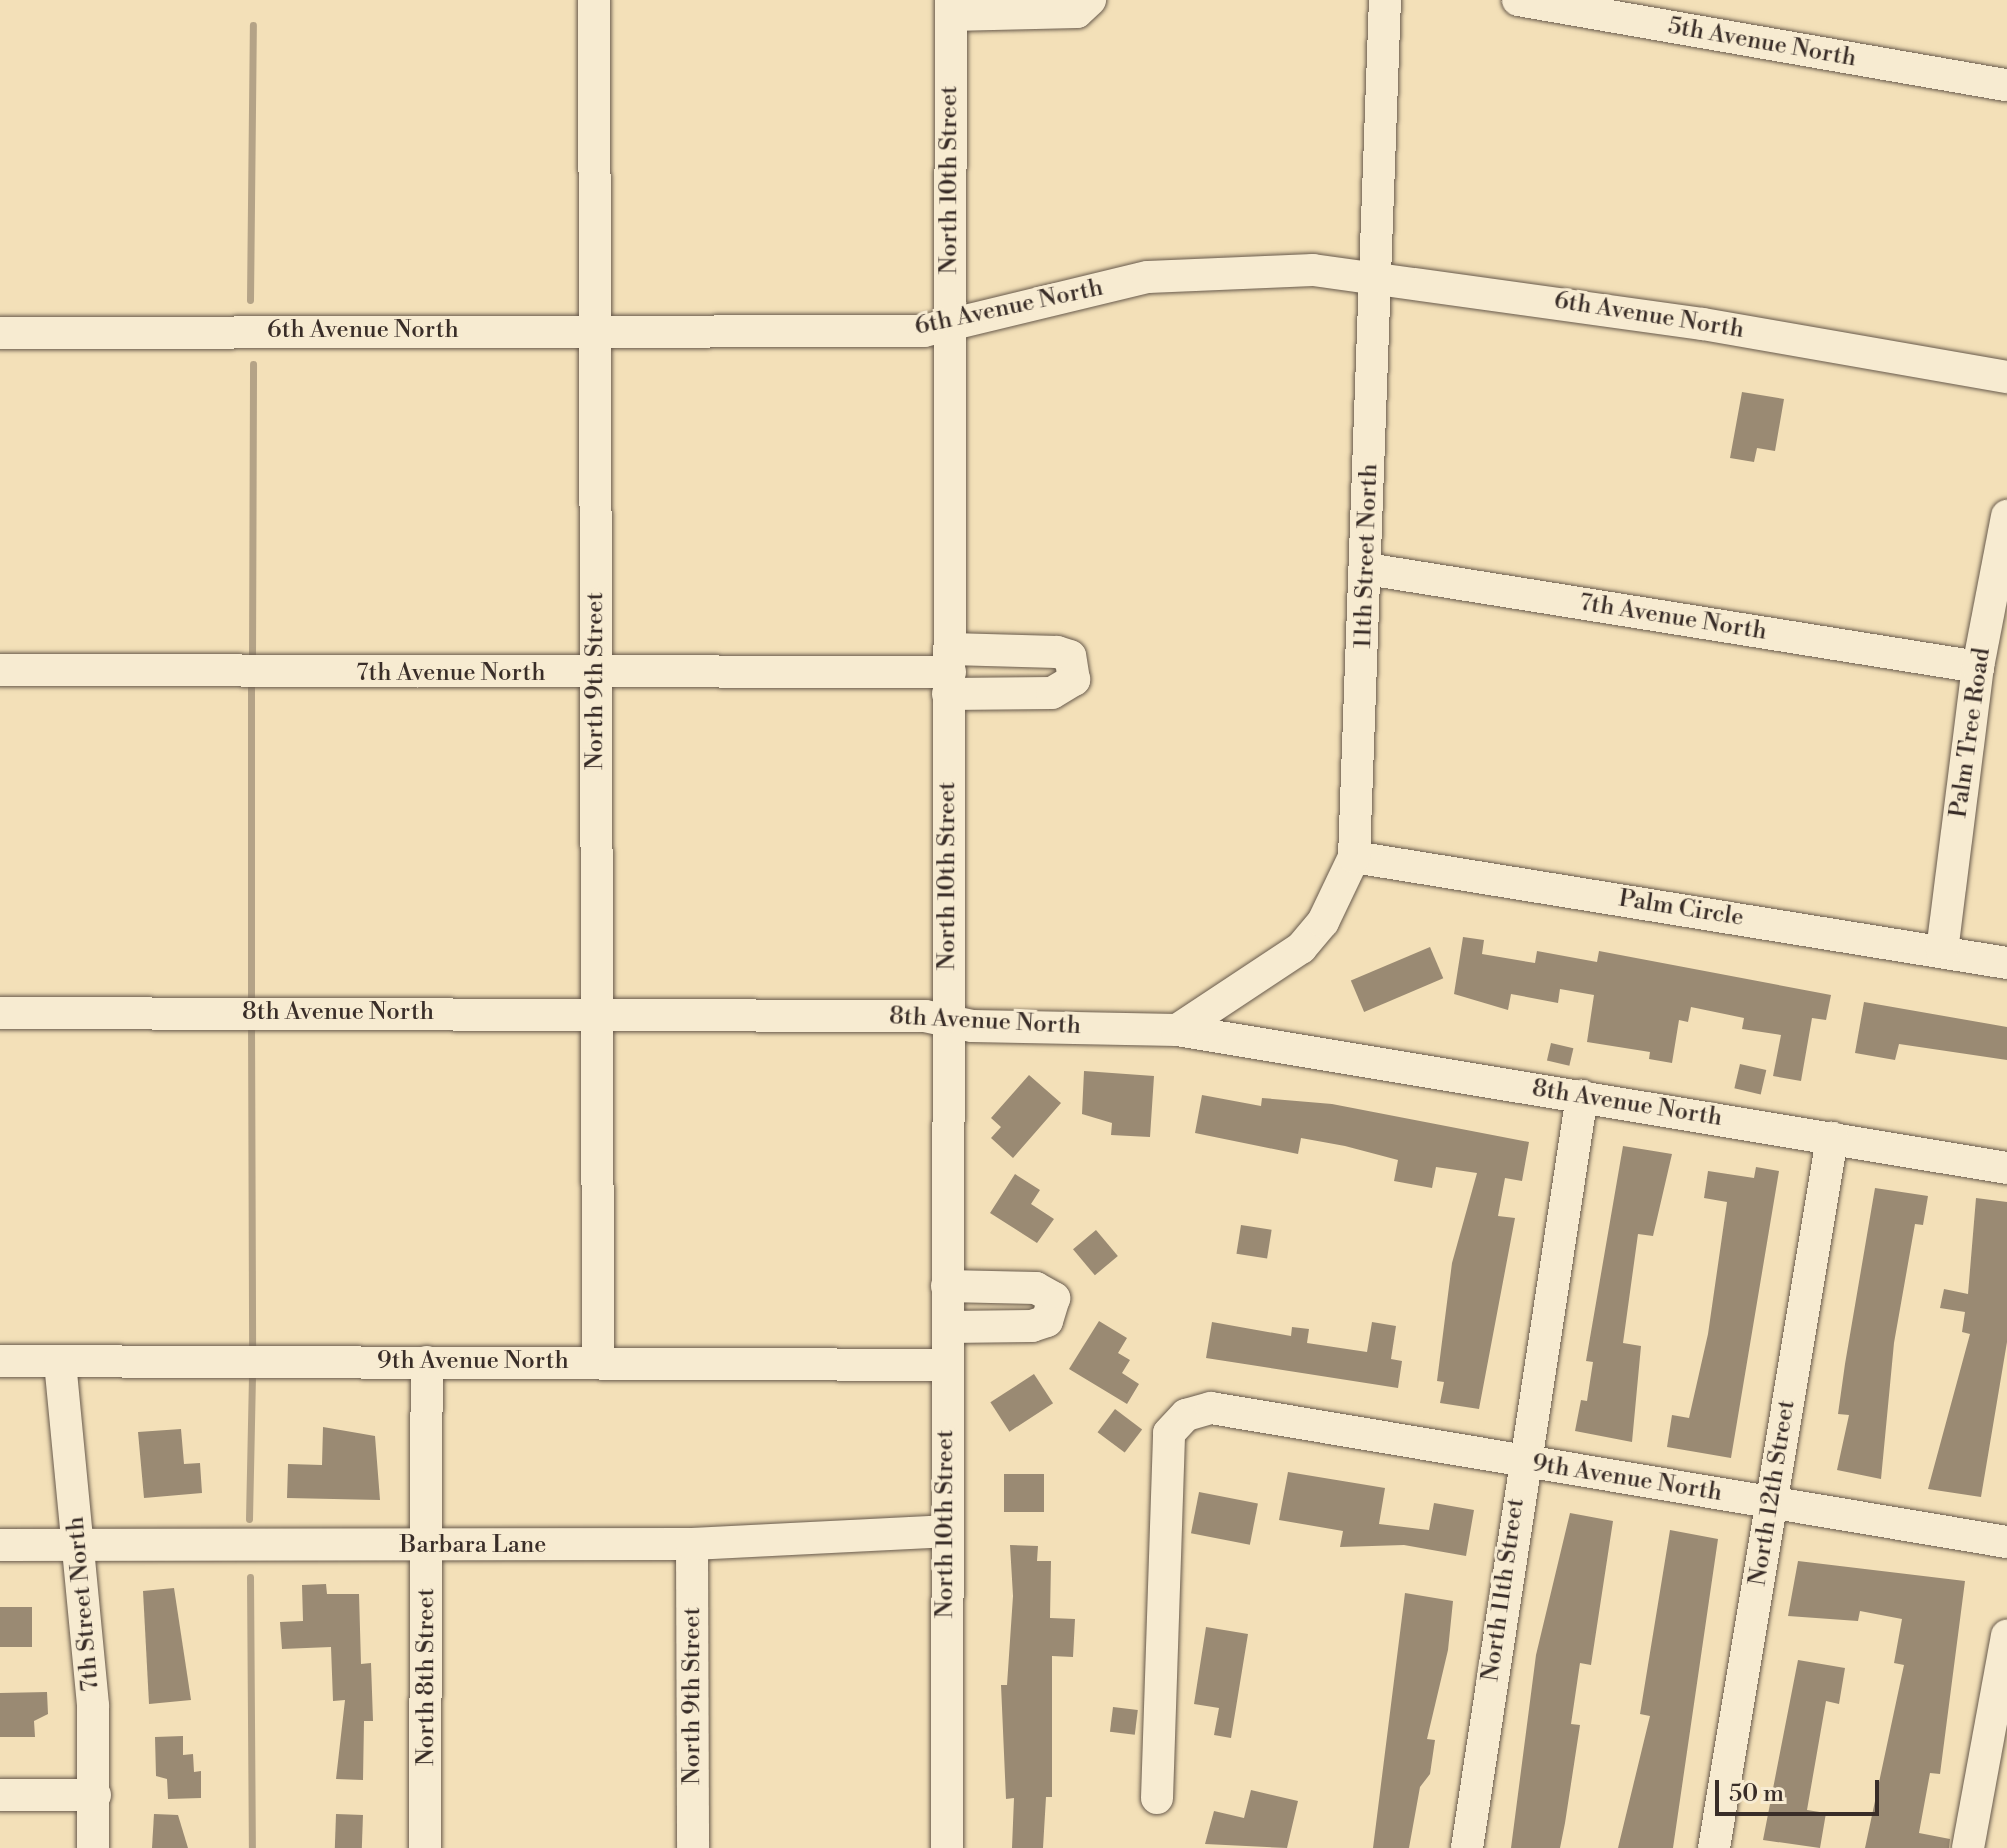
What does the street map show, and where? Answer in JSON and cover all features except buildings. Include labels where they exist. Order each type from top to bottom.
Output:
[{"type":"street","name":"North 9th Street","points":[[594,0],[597,331],[595,674],[600,1014],[598,1362]]},
{"type":"street","points":[[951,8],[1077,12],[1090,0]]},
{"type":"street","name":"11th Street North","points":[[1177,1030],[1301,948],[1323,922],[1354,857],[1367,569],[1385,0]]},
{"type":"street","name":"5th Avenue North","points":[[1518,0],[2007,85]]},
{"type":"street","name":"North 10th Street","points":[[947,1848],[945,1531],[951,8]]},
{"type":"street","name":"6th Avenue North","points":[[0,333],[597,331],[949,326],[1185,271],[1374,273],[2007,377]]},
{"type":"street","name":"Palm Tree Road","points":[[1942,951],[1978,667],[2007,516]]},
{"type":"street","name":"7th Avenue North","points":[[1367,569],[1978,667]]},
{"type":"street","name":"7th Avenue North","points":[[0,670],[595,674],[949,672]]},
{"type":"street","name":"Palm Circle","points":[[1354,857],[2007,963]]},
{"type":"street","name":"8th Avenue North","points":[[0,1013],[600,1014],[948,1021],[1177,1030],[2007,1168]]},
{"type":"street","name":"North 11th Street","points":[[1467,1848],[1522,1462],[1547,1354],[1582,1096]]},
{"type":"street","name":"North 12th Street","points":[[1714,1848],[1832,1138]]},
{"type":"street","points":[[947,1286],[1036,1288],[1054,1298],[1047,1321],[1032,1326],[948,1327]]},
{"type":"street","name":"9th Avenue North","points":[[0,1361],[947,1365]]},
{"type":"street","name":"7th Street North","points":[[60,1362],[80,1545],[95,1795],[93,1848]]},
{"type":"street","name":"North 8th Street","points":[[425,1848],[427,1362]]},
{"type":"street","name":"9th Avenue North","points":[[1157,1798],[1169,1433],[1186,1415],[1211,1408],[2007,1542]]},
{"type":"street","name":"Barbara Lane","points":[[0,1545],[428,1547],[692,1544],[945,1531]]},
{"type":"street","name":"North 9th Street","points":[[692,1544],[693,1848]]},
{"type":"street","points":[[1968,1848],[2007,1636]]},
{"type":"street","points":[[0,1795],[95,1795]]},
{"type":"waterway","points":[[250,300],[253,25]]},
{"type":"waterway","points":[[252,662],[253,364]]},
{"type":"waterway","points":[[251,678],[251,1006]]},
{"type":"waterway","points":[[251,1022],[252,1354]]},
{"type":"waterway","points":[[249,1519],[252,1370]]},
{"type":"waterway","points":[[250,1577],[252,1848]]}]
